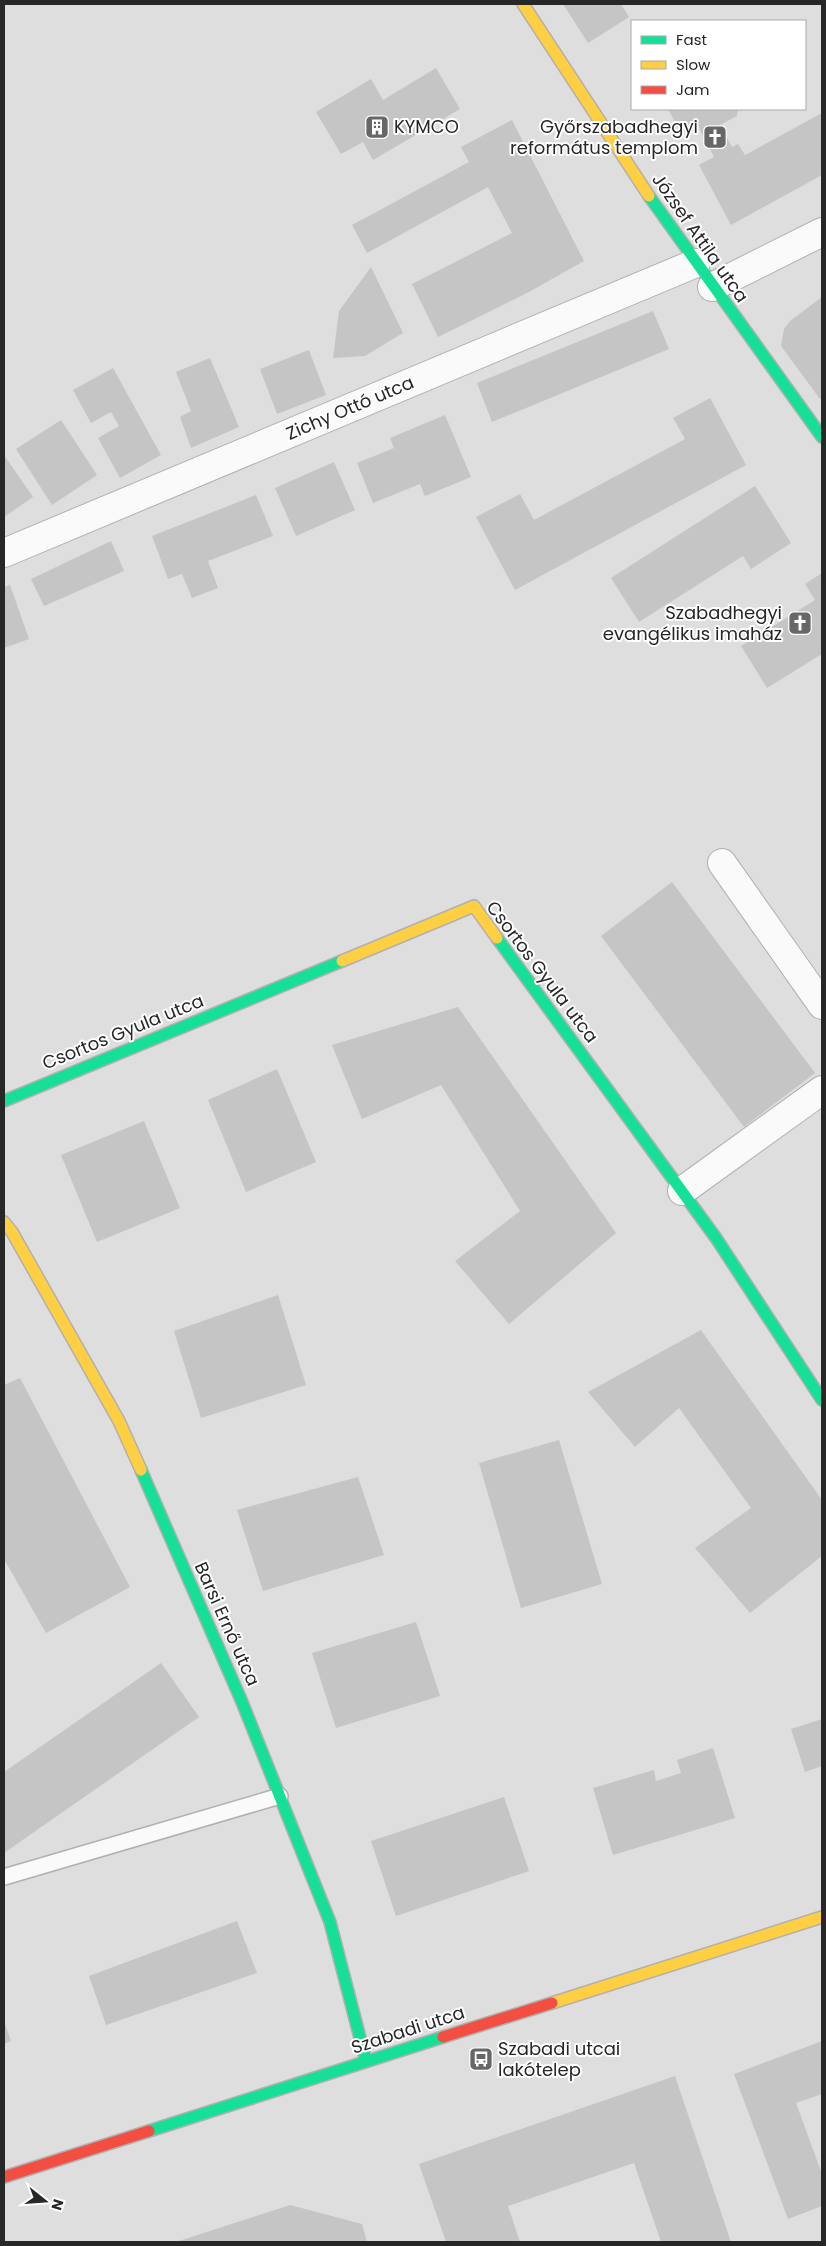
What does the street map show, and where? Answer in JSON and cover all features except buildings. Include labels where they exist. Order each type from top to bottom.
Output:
[{"type":"street","name":"József Attila utca","points":[[523,4],[665,220],[712,288],[822,437]]},
{"type":"street","points":[[712,288],[822,232]]},
{"type":"street","name":"Zichy Ottó utca","points":[[4,552],[696,263]]},
{"type":"street","points":[[722,863],[822,1005]]},
{"type":"street","name":"Csortos Gyula utca","points":[[4,1101],[474,906],[716,1238],[822,1400]]},
{"type":"street","points":[[682,1191],[822,1090]]},
{"type":"street","name":"Barsi Ernő utca","points":[[4,1222],[12,1232],[118,1421],[242,1702],[330,1922],[366,2061]]},
{"type":"street","name":"Szabadi utca","points":[[4,2177],[822,1917]]},
{"type":"lane","points":[[4,1877],[280,1796]]},
{"type":"traffic: fast","points":[[649,196],[822,437]]},
{"type":"traffic: fast","points":[[497,938],[716,1238],[822,1400]]},
{"type":"traffic: fast","points":[[4,1101],[342,961]]},
{"type":"traffic: fast","points":[[141,1470],[242,1702],[330,1922],[366,2061]]},
{"type":"traffic: fast","points":[[149,2131],[443,2037]]},
{"type":"traffic: slow","points":[[523,4],[649,196]]},
{"type":"traffic: slow","points":[[342,961],[474,906],[497,938]]},
{"type":"traffic: slow","points":[[4,1222],[12,1232],[119,1421],[141,1470]]},
{"type":"traffic: slow","points":[[552,2003],[822,1917]]},
{"type":"traffic: jam","points":[[443,2037],[552,2003]]},
{"type":"traffic: jam","points":[[4,2177],[149,2131]]},
{"type":"place","name":"KYMCO","points":[[377,127]]},
{"type":"place","name":"Győrszabadhegyi református templom","points":[[715,137]]},
{"type":"place","name":"Szabadhegyi evangélikus imaház","points":[[800,623]]},
{"type":"place","name":"Szabadi utcai lakótelep","points":[[481,2059]]}]
